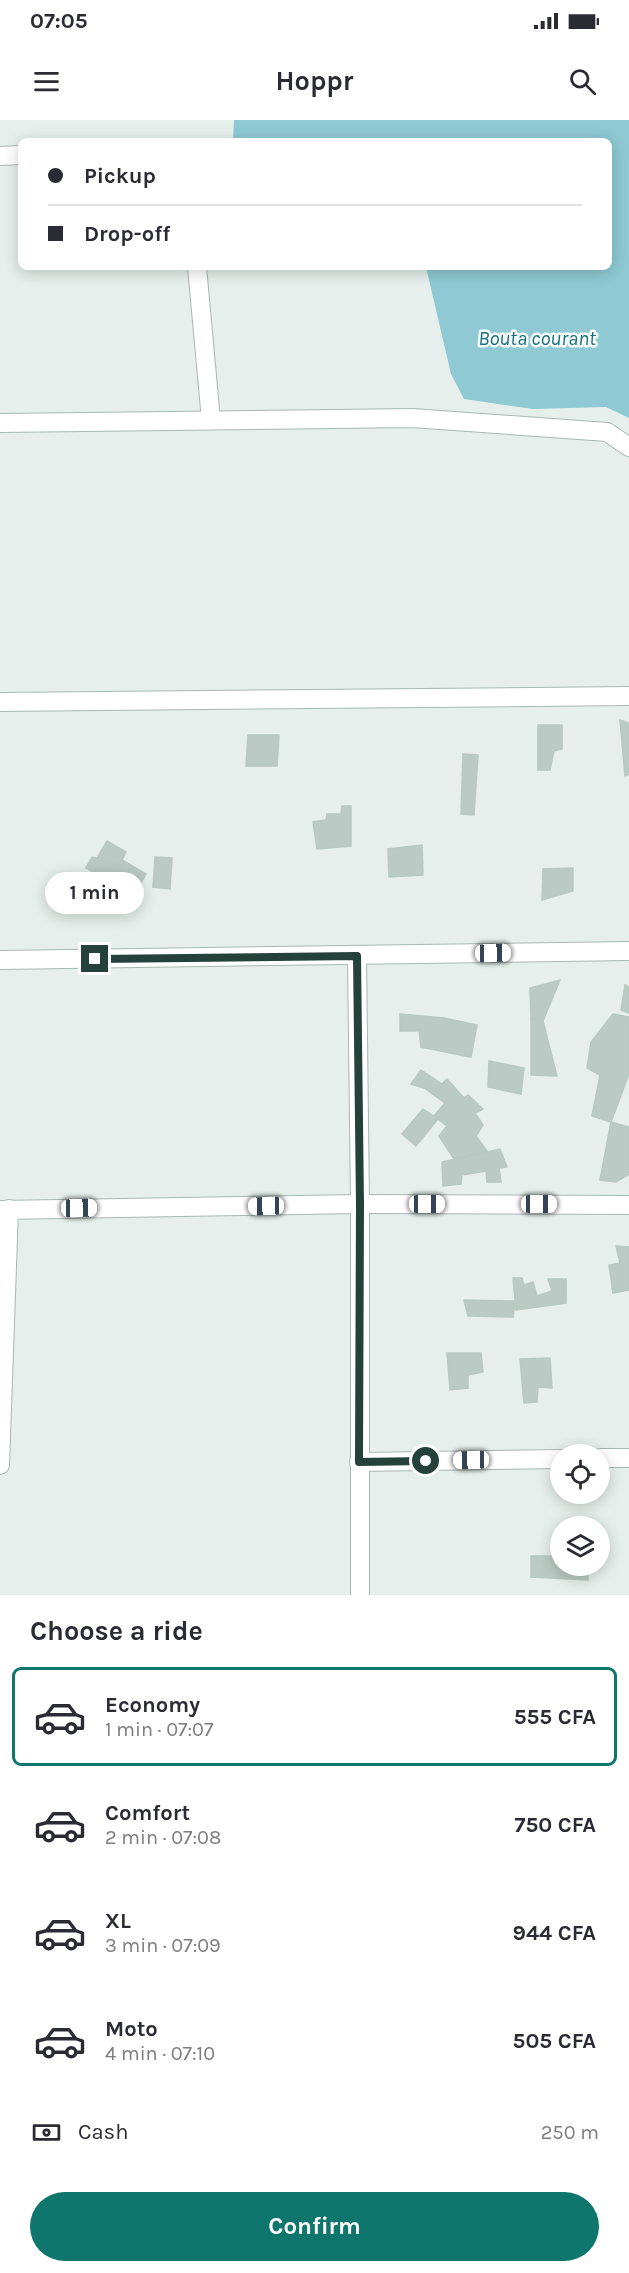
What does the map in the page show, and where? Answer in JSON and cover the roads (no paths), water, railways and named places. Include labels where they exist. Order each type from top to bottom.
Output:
[{"type":"street","points":[[0,156],[18,155]]},
{"type":"street","points":[[197,270],[211,420]]},
{"type":"street","points":[[0,423],[412,418],[607,432],[629,447]]},
{"type":"street","points":[[0,702],[629,696]]},
{"type":"street","points":[[0,960],[629,951]]},
{"type":"street","points":[[357,956],[360,1204],[360,1595]]},
{"type":"street","points":[[0,1465],[4,1210],[360,1204],[629,1205]]},
{"type":"street","points":[[610,1458],[629,1458]]},
{"type":"street","points":[[359,1462],[550,1459]]},
{"type":"water","name":"Bouta courant","points":[[234,120],[629,120],[629,418],[606,407],[533,409],[464,399],[451,374],[427,270],[612,270],[612,138],[233,138]]}]
